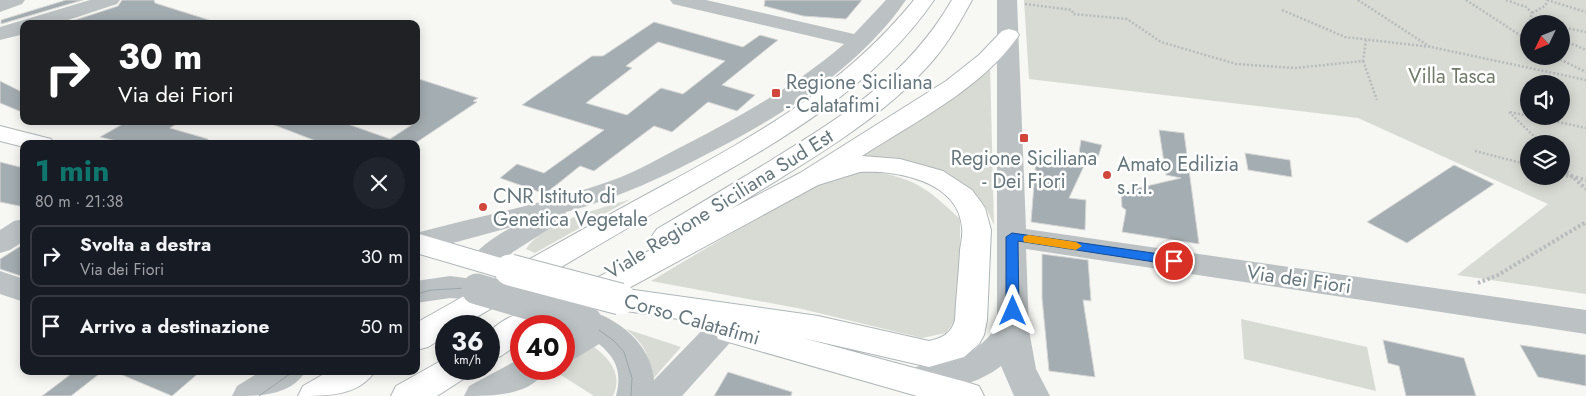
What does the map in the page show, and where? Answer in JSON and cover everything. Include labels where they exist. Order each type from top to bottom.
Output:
[{"type":"main road","name":"Viale Regione Siciliana Sud Est","points":[[420,335],[502,272],[784,128],[820,104],[855,77],[887,46],[924,0]]},
{"type":"main road","name":"Viale Regione Siciliana Sud Est","points":[[539,315],[854,118],[892,90],[942,35],[962,0]]},
{"type":"main road","points":[[553,315],[809,179],[954,86],[987,60],[1009,35]]},
{"type":"main road","points":[[0,133],[27,140]]},
{"type":"main road","points":[[620,299],[818,328],[904,350],[929,354],[952,348],[967,335],[971,320],[976,223],[968,203],[950,186],[926,173],[897,165],[867,164],[838,168],[809,179]]},
{"type":"main road","name":"Corso Calatafimi","points":[[420,244],[502,272],[620,299],[966,396]]},
{"type":"main road","points":[[316,396],[351,375]]},
{"type":"main road","points":[[408,396],[435,380]]},
{"type":"street","points":[[0,6],[15,0]]},
{"type":"street","points":[[47,20],[110,0]]},
{"type":"street","points":[[680,0],[862,42]]},
{"type":"street","points":[[738,13],[755,0]]},
{"type":"street","points":[[420,242],[576,200],[624,185],[712,142],[779,104],[824,74],[862,42],[896,0]]},
{"type":"street","points":[[1007,1],[1013,330],[1019,369],[1032,396]]},
{"type":"street","points":[[0,34],[20,28]]},
{"type":"street","points":[[502,272],[503,245],[576,200]]},
{"type":"street","points":[[0,243],[20,230]]},
{"type":"street","name":"Via dei Fiori","points":[[1012,237],[1586,322]]},
{"type":"street","points":[[420,291],[450,286],[502,272],[617,339],[628,352],[636,378],[634,396]]},
{"type":"street","points":[[0,282],[20,290]]},
{"type":"street","points":[[575,340],[594,324]]},
{"type":"street","points":[[661,396],[724,328]]},
{"type":"street","points":[[912,381],[957,376],[981,364],[1001,346],[1013,330]]},
{"type":"street","points":[[248,396],[275,375]]},
{"type":"street","points":[[248,396],[282,375]]},
{"type":"street","points":[[482,396],[510,380]]},
{"type":"path","points":[[1358,0],[1431,47]]},
{"type":"path","points":[[1466,0],[1520,35]]},
{"type":"path","points":[[1506,0],[1526,7],[1532,13],[1545,6],[1547,0],[1586,12]]},
{"type":"path","points":[[1007,1],[1072,10],[1073,14],[1127,20],[1161,42],[1236,64],[1295,68],[1363,61]]},
{"type":"path","points":[[1282,10],[1338,34],[1366,40],[1431,47],[1586,80]]},
{"type":"path","points":[[1570,29],[1586,32]]},
{"type":"path","points":[[1366,40],[1363,61],[1378,100]]},
{"type":"path","points":[[1570,43],[1586,50]]},
{"type":"path","points":[[1570,64],[1586,72]]},
{"type":"path","points":[[1520,114],[1509,112],[1520,123]]},
{"type":"path","points":[[1522,125],[1533,135]]},
{"type":"path","points":[[1570,125],[1586,128]]},
{"type":"path","points":[[1474,151],[1520,163]]},
{"type":"path","points":[[1571,176],[1586,180]]},
{"type":"path","points":[[1571,176],[1586,189]]},
{"type":"path","points":[[1498,275],[1586,222]]},
{"type":"green space","name":"Villa Tasca","points":[[1024,0],[1586,0],[1586,294],[1457,275],[1548,204],[1358,118],[1029,79]]},
{"type":"green space","points":[[990,65],[994,225],[981,201],[956,179],[942,171],[894,159],[861,156]]},
{"type":"green space","points":[[872,171],[900,178],[920,186],[960,219],[960,313],[946,333],[922,338],[802,309],[651,281],[806,189],[841,173]]},
{"type":"green space","points":[[631,199],[535,253],[526,249],[534,239],[559,224],[574,217]]},
{"type":"green space","points":[[1241,319],[1367,347],[1376,391],[1244,359]]},
{"type":"green space","points":[[626,329],[681,347],[653,379],[650,363],[642,345]]},
{"type":"green space","points":[[593,346],[605,356],[616,374],[616,388],[613,396],[594,396],[569,380],[575,380],[575,357]]},
{"type":"building","points":[[66,0],[83,0],[1,24],[1,20]]},
{"type":"building","points":[[122,0],[154,0],[155,3],[209,20],[75,20],[118,6]]},
{"type":"building","points":[[765,0],[862,0],[846,19],[803,16],[764,6]]},
{"type":"building","points":[[654,22],[743,47],[760,35],[778,40],[722,85],[755,95],[737,111],[708,102],[672,132],[654,126],[594,171],[580,166],[545,194],[500,178],[517,164],[544,173],[604,130],[522,105],[592,56],[603,56]],"holes":[[[658,42],[725,61],[683,94],[661,88],[627,115],[586,103],[632,68],[626,66]]]},
{"type":"building","points":[[420,79],[478,98],[473,101],[477,102],[420,140],[314,140],[274,125],[350,125],[390,139],[411,125],[420,125]]},
{"type":"building","points":[[0,81],[20,91],[20,111],[0,103]]},
{"type":"building","points":[[121,125],[175,125],[170,128],[208,140],[112,140],[100,137]]},
{"type":"building","points":[[1159,130],[1184,133],[1199,244],[1122,232],[1126,210],[1122,207],[1121,192],[1181,178],[1166,175]]},
{"type":"building","points":[[1081,140],[1102,145],[1096,163],[1078,160]]},
{"type":"building","points":[[1245,153],[1290,160],[1292,177],[1248,170]]},
{"type":"building","points":[[1036,159],[1084,166],[1069,198],[1086,200],[1085,230],[1031,222]]},
{"type":"building","points":[[0,162],[20,167],[20,206],[0,202]]},
{"type":"building","points":[[1454,165],[1494,184],[1407,243],[1367,222]]},
{"type":"building","points":[[20,246],[20,276],[0,269],[0,259]]},
{"type":"building","points":[[1042,254],[1088,260],[1091,301],[1083,300],[1095,377],[1049,371],[1042,298]]},
{"type":"building","points":[[1383,340],[1464,358],[1476,396],[1406,396],[1399,366],[1388,363]]},
{"type":"building","points":[[1520,345],[1586,355],[1586,386],[1538,377]]},
{"type":"building","points":[[728,372],[792,392],[791,396],[714,396]]},
{"type":"building","points":[[70,375],[98,375],[71,396],[42,396]]},
{"type":"building","points":[[122,375],[196,375],[172,396]]},
{"type":"tram line","points":[[420,293],[431,290],[467,288],[595,327],[614,341],[624,352],[632,378],[631,396]]},
{"type":"tram line","points":[[259,396],[288,375]]},
{"type":"slow traffic","points":[[1029,239],[1076,246]]},
{"type":"place","name":"Regione Siciliana - Calatafimi","points":[[776,93]]},
{"type":"place","name":"Regione Siciliana - Dei Fiori","points":[[1024,138]]},
{"type":"place","name":"Amato Edilizia s.r.l.","points":[[1107,175]]},
{"type":"place","name":"CNR Istituto di Genetica Vegetale","points":[[483,207]]},
{"type":"route","points":[[1013,311],[1012,237],[1174,261]]}]
